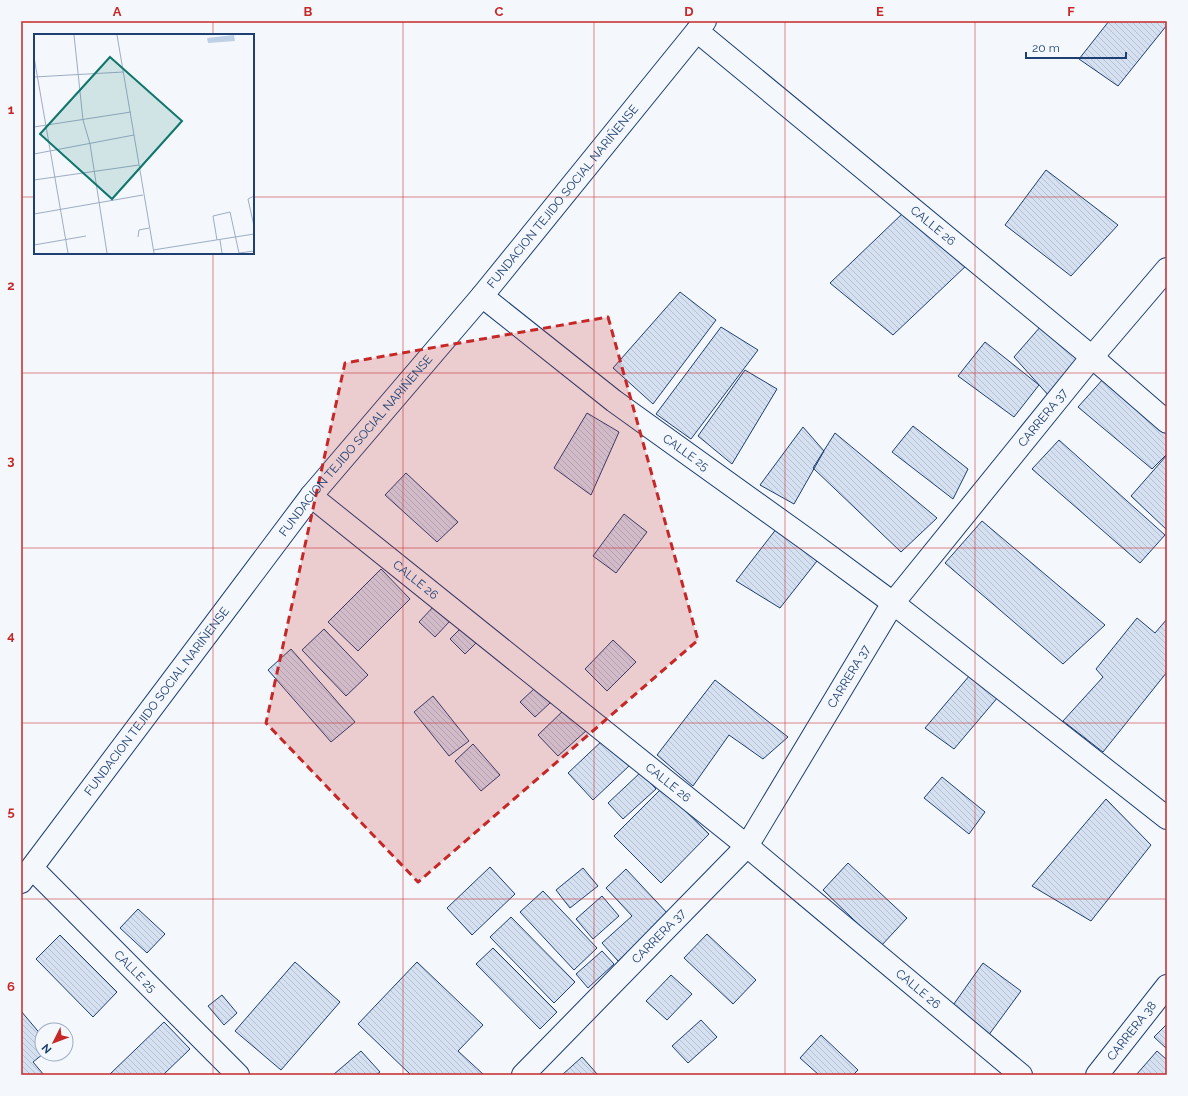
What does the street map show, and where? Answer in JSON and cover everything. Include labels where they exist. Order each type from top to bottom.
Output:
[{"type":"street","name":"FUNDACION TEJIDO SOCIAL NARIÑENSE","points":[[26,875],[311,496],[482,296],[701,26]]},
{"type":"street","name":"CALLE 26","points":[[701,26],[1167,422]]},
{"type":"street","name":"CARRERA 37","points":[[523,1075],[747,846],[893,603],[1092,357],[1167,269]]},
{"type":"street","name":"CALLE 25","points":[[482,296],[614,401],[810,541],[893,603],[1167,818]]},
{"type":"street","name":"CALLE 26","points":[[311,496],[747,846],[1021,1075]]},
{"type":"street","name":"CALLE 25","points":[[26,875],[238,1075]]},
{"type":"street","name":"CARRERA 38","points":[[1096,1075],[1167,986]]},
{"type":"highlighted area","points":[[608,317],[698,640],[418,882],[266,723],[345,363]]},
{"type":"building","points":[[1109,21],[1165,21],[1167,23],[1167,25],[1118,86],[1079,59]]},
{"type":"building","points":[[1046,170],[1118,225],[1071,276],[1005,225]]},
{"type":"building","points":[[903,213],[968,264],[893,335],[830,283]]},
{"type":"building","points":[[680,292],[716,320],[653,404],[613,368]]},
{"type":"building","points":[[1041,326],[1080,359],[1050,397],[1014,357]]},
{"type":"building","points":[[721,327],[758,350],[691,439],[656,414]]},
{"type":"building","points":[[985,342],[1039,385],[1014,417],[958,376]]},
{"type":"building","points":[[745,370],[777,389],[732,464],[698,436]]},
{"type":"building","points":[[1104,378],[1167,433],[1167,454],[1152,469],[1078,407]]},
{"type":"building","points":[[587,413],[619,432],[591,495],[554,468]]},
{"type":"building","points":[[913,426],[968,469],[953,499],[892,452]]},
{"type":"building","points":[[803,427],[824,451],[794,504],[760,485]]},
{"type":"building","points":[[835,433],[937,518],[901,552],[813,468]]},
{"type":"building","points":[[1059,440],[1165,535],[1140,563],[1032,469]]},
{"type":"building","points":[[1167,455],[1167,530],[1131,496]]},
{"type":"building","points":[[406,473],[458,522],[437,542],[385,495]]},
{"type":"building","points":[[624,514],[647,532],[616,573],[593,556]]},
{"type":"building","points":[[982,521],[1105,625],[1063,664],[945,563]]},
{"type":"building","points":[[777,528],[817,561],[780,608],[736,581]]},
{"type":"building","points":[[381,569],[410,599],[358,651],[328,622]]},
{"type":"building","points":[[434,606],[450,621],[435,637],[419,622]]},
{"type":"building","points":[[1137,618],[1155,633],[1167,619],[1167,672],[1103,752],[1063,721],[1103,677],[1096,669]]},
{"type":"building","points":[[463,626],[478,641],[465,654],[450,639]]},
{"type":"building","points":[[324,629],[368,675],[346,696],[302,650]]},
{"type":"building","points":[[613,640],[636,662],[607,691],[585,669]]},
{"type":"building","points":[[291,649],[355,722],[331,742],[268,670]]},
{"type":"building","points":[[970,675],[1004,690],[954,749],[925,728]]},
{"type":"building","points":[[715,680],[788,737],[763,759],[729,735],[693,786],[657,755]]},
{"type":"building","points":[[535,688],[550,703],[535,717],[520,702]]},
{"type":"building","points":[[433,696],[469,741],[449,756],[414,712]]},
{"type":"building","points":[[566,708],[587,730],[558,756],[538,735]]},
{"type":"building","points":[[604,739],[629,766],[593,800],[568,773]]},
{"type":"building","points":[[473,744],[500,775],[481,791],[455,761]]},
{"type":"building","points":[[641,772],[656,789],[623,819],[608,803]]},
{"type":"building","points":[[942,777],[985,812],[969,834],[924,798]]},
{"type":"building","points":[[662,788],[709,834],[661,883],[614,836]]},
{"type":"building","points":[[1106,799],[1151,845],[1091,921],[1032,886]]},
{"type":"building","points":[[848,863],[907,918],[881,946],[823,890]]},
{"type":"building","points":[[490,867],[515,894],[472,935],[447,908]]},
{"type":"building","points":[[583,868],[598,886],[570,908],[556,890]]},
{"type":"building","points":[[626,869],[669,915],[618,961],[602,943],[632,916],[606,888]]},
{"type":"building","points":[[543,891],[597,948],[574,970],[520,912]]},
{"type":"building","points":[[602,896],[619,916],[593,939],[576,919]]},
{"type":"building","points":[[138,909],[165,934],[147,953],[120,928]]},
{"type":"building","points":[[511,917],[575,982],[554,1003],[490,937]]},
{"type":"building","points":[[707,934],[756,980],[733,1004],[684,958]]},
{"type":"building","points":[[60,935],[117,992],[93,1017],[36,959]]},
{"type":"building","points":[[493,948],[557,1012],[540,1029],[476,964]]},
{"type":"building","points":[[602,951],[614,964],[588,988],[576,974]]},
{"type":"building","points":[[295,962],[340,1002],[281,1070],[235,1031]]},
{"type":"building","points":[[417,962],[483,1025],[458,1051],[484,1075],[411,1075],[358,1024]]},
{"type":"building","points":[[983,963],[1021,991],[988,1036],[951,1008]]},
{"type":"building","points":[[671,975],[692,994],[667,1020],[646,1001]]},
{"type":"building","points":[[222,995],[237,1013],[224,1025],[208,1006]]},
{"type":"building","points":[[21,1011],[34,1026],[33,1062],[44,1075],[21,1075]]},
{"type":"building","points":[[701,1020],[717,1037],[688,1063],[672,1046]]},
{"type":"building","points":[[164,1022],[190,1049],[163,1075],[109,1075]]},
{"type":"building","points":[[1167,1024],[1167,1049],[1154,1037]]},
{"type":"building","points":[[821,1035],[858,1070],[853,1075],[819,1075],[800,1058]]},
{"type":"building","points":[[361,1051],[380,1072],[376,1075],[333,1075]]},
{"type":"building","points":[[1157,1051],[1167,1060],[1167,1075],[1136,1075]]},
{"type":"building","points":[[582,1057],[598,1075],[562,1075]]}]
